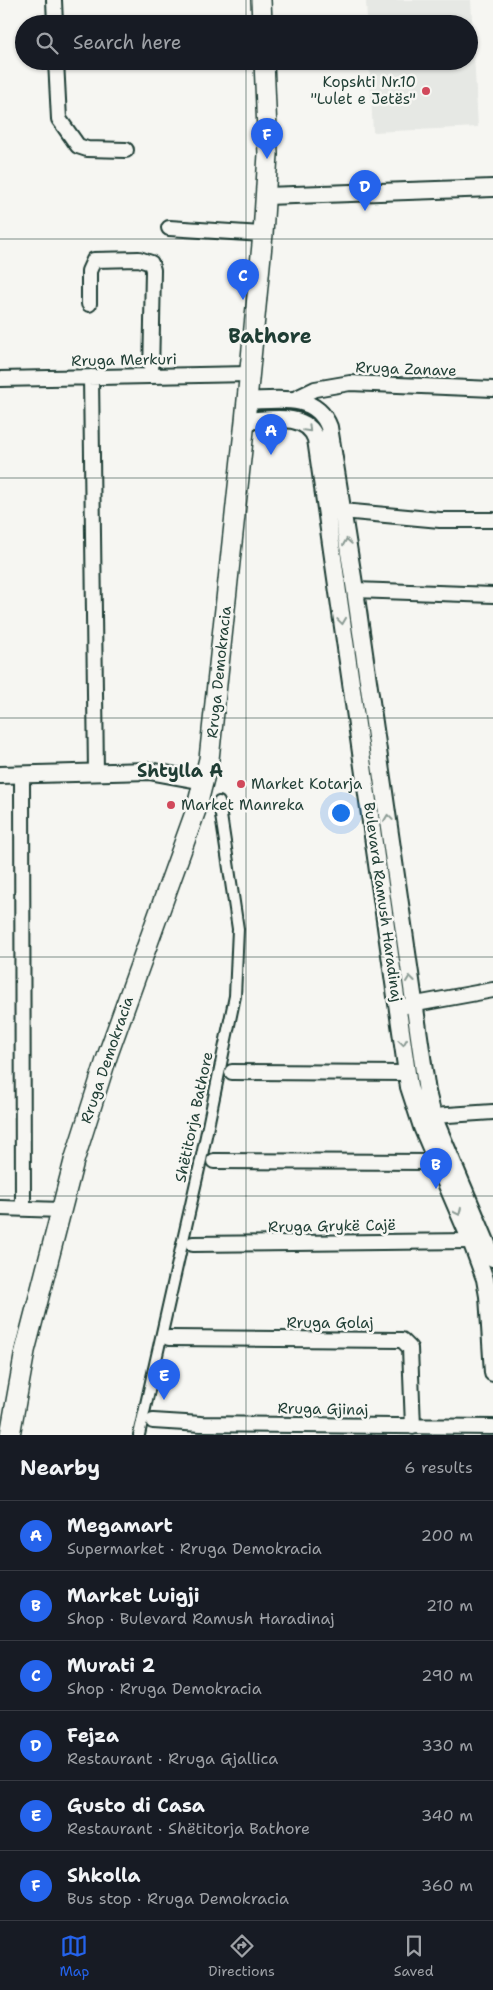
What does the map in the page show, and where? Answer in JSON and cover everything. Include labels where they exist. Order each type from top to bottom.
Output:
[{"type":"main road","points":[[261,0],[262,15]]},
{"type":"main road","name":"Rruga Demokracia","points":[[10,1435],[25,1351],[61,1210],[108,1054],[204,781],[213,734],[246,421],[266,196],[268,154],[264,70]]},
{"type":"street","points":[[54,0],[55,15]]},
{"type":"street","points":[[56,70],[59,120],[78,146],[86,149],[126,150]]},
{"type":"street","points":[[266,196],[493,188]]},
{"type":"street","points":[[168,228],[263,234]]},
{"type":"street","points":[[89,304],[89,271],[94,260],[139,259],[151,263],[153,270],[151,376]]},
{"type":"street","name":"Rruga Merkuri","points":[[0,379],[249,374]]},
{"type":"street","points":[[92,377],[96,772]]},
{"type":"street","name":"Rruga Zanave","points":[[290,400],[314,390],[350,383],[493,390]]},
{"type":"street","points":[[289,420],[290,400]]},
{"type":"street","name":"Bulevard Ramush Haradinaj","points":[[247,401],[290,400],[310,404],[320,411],[326,421],[355,590],[406,1006],[407,1073],[414,1107],[436,1162],[483,1236],[493,1372]]},
{"type":"street","name":"Bulevard Ramush Haradinaj","points":[[246,421],[289,420],[306,424],[315,437],[406,1006],[433,1116],[493,1258]]},
{"type":"street","points":[[342,511],[440,520],[493,520]]},
{"type":"street","points":[[338,589],[493,595]]},
{"type":"street","points":[[0,775],[161,772],[204,781]]},
{"type":"street","points":[[22,775],[24,1208]]},
{"type":"street","name":"Shëtitorja Bathore","points":[[138,1435],[201,1160],[235,996],[238,929],[219,802]]},
{"type":"street","points":[[406,1006],[493,990]]},
{"type":"street","points":[[232,1072],[407,1073]]},
{"type":"street","points":[[433,1116],[493,1112]]},
{"type":"street","points":[[214,1161],[436,1162]]},
{"type":"street","points":[[0,1208],[61,1210]]},
{"type":"street","name":"Rruga Grykë Cajë","points":[[193,1244],[483,1236]]},
{"type":"street","name":"Rruga Golaj","points":[[168,1338],[402,1340],[410,1348],[407,1429]]},
{"type":"street","name":"Rruga Gjinaj","points":[[153,1421],[407,1429],[493,1427]]},
{"type":"shaded area","points":[[366,0],[471,0],[472,15],[367,15]]},
{"type":"shaded area","points":[[370,70],[475,70],[478,127],[373,132]]},
{"type":"place","name":"Kopshti Nr.10 \"Lulet e Jetës\"","points":[[426,91]]},
{"type":"place","name":"Shkolla","points":[[267,159]]},
{"type":"place","name":"Fejza","points":[[365,211]]},
{"type":"place","name":"Murati 2","points":[[243,300]]},
{"type":"place","name":"Megamart","points":[[271,455]]},
{"type":"place","name":"Market Kotarja","points":[[241,784]]},
{"type":"place","name":"Market Manreka","points":[[171,805]]},
{"type":"place","name":"Market Luigji","points":[[436,1189]]},
{"type":"place","name":"Gusto di Casa","points":[[164,1400]]},
{"type":"district","name":"Bathore","points":[[270,336]]},
{"type":"district","name":"Shtylla A","points":[[180,771]]}]
